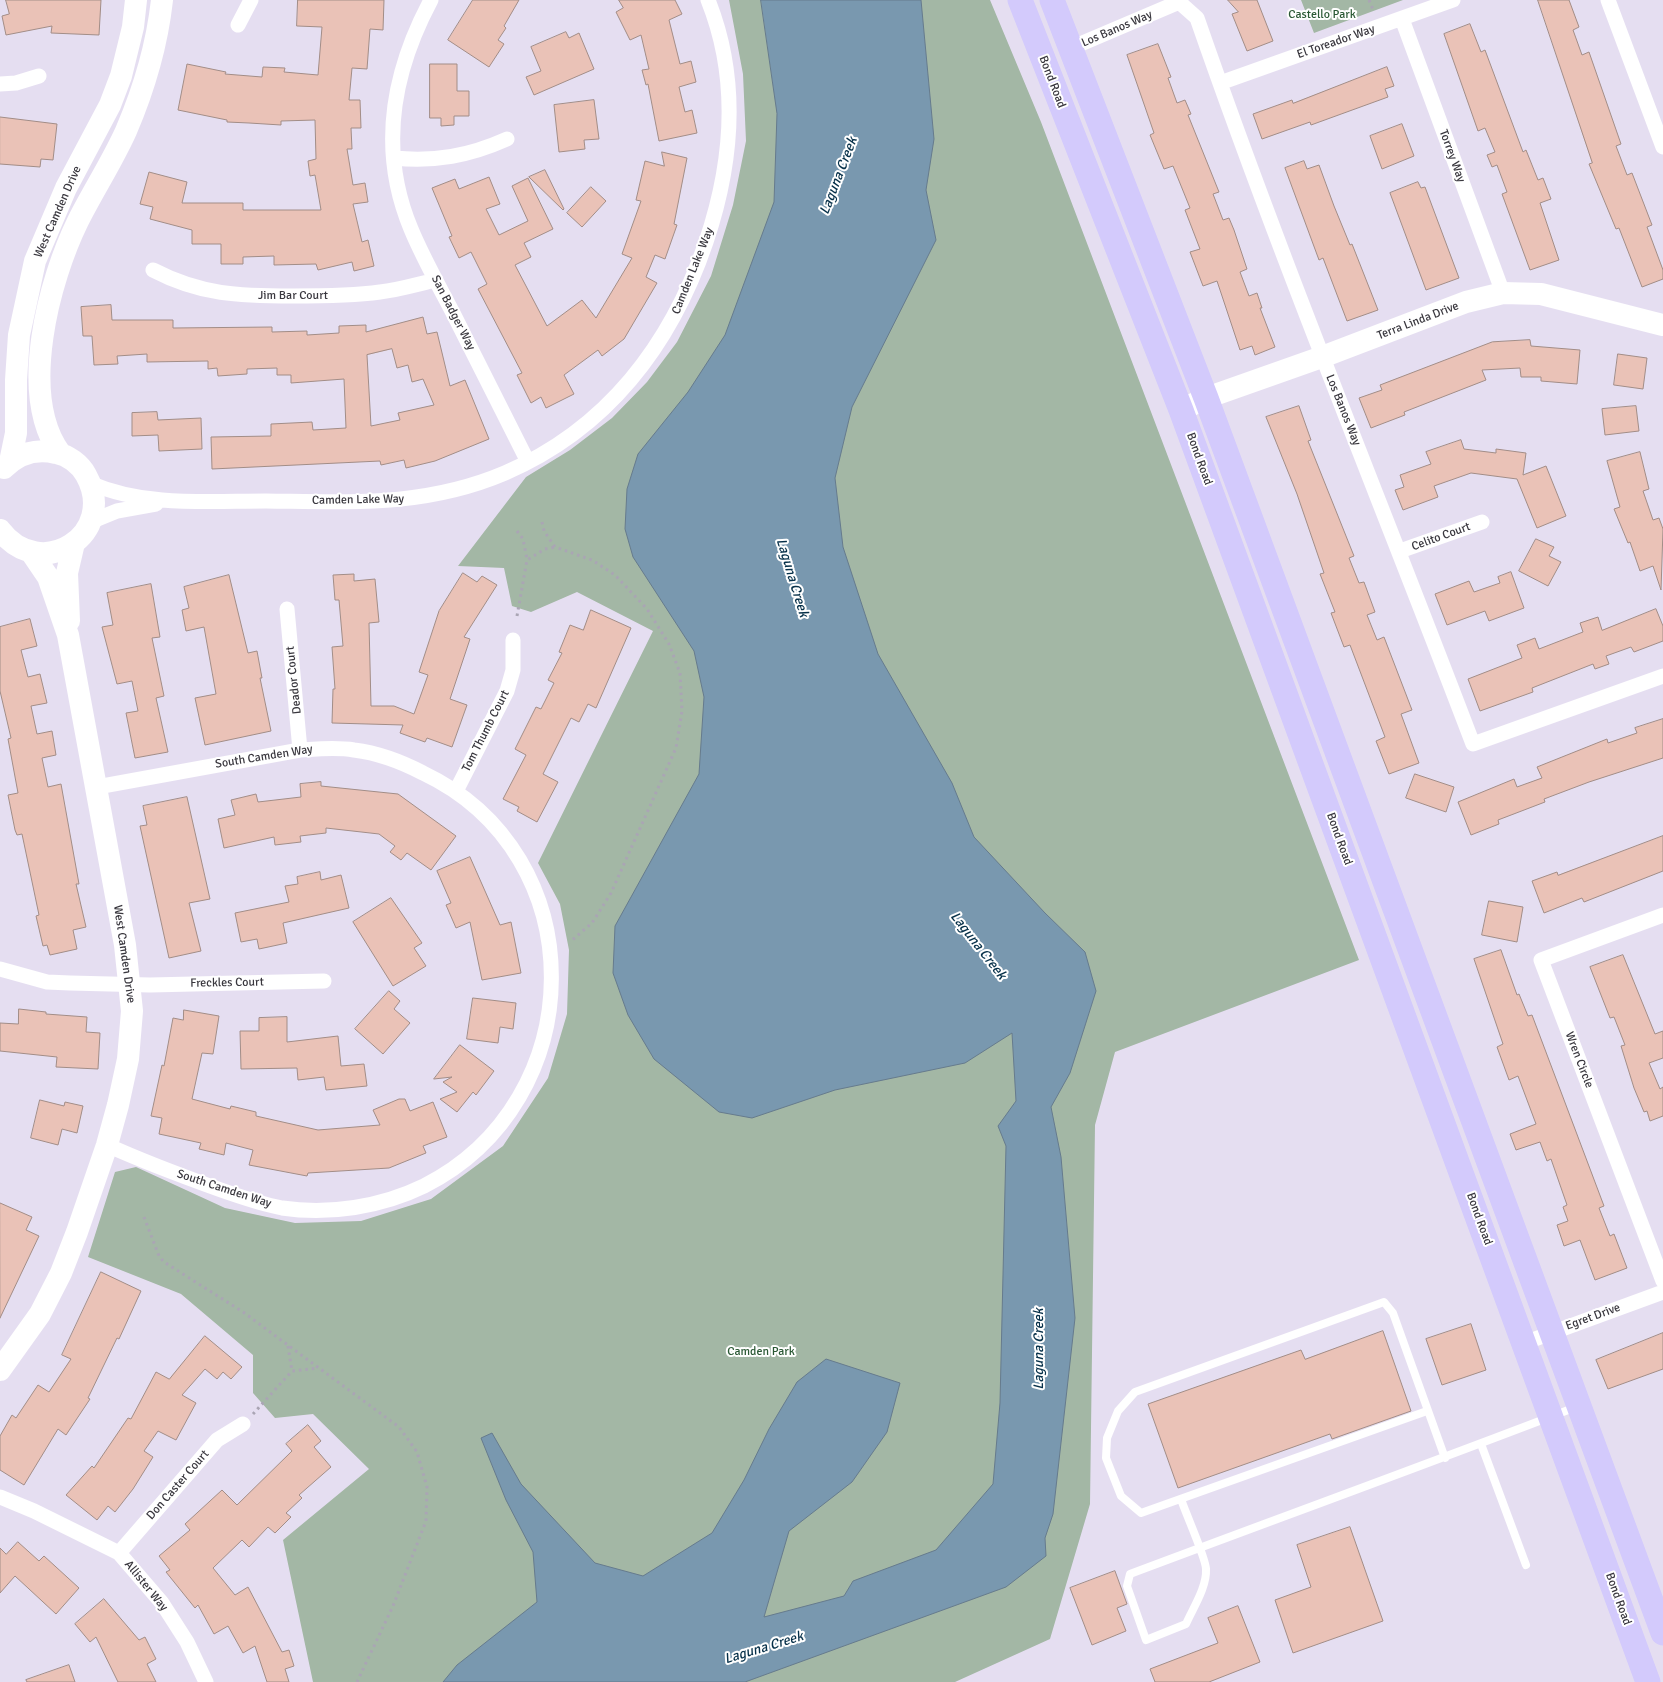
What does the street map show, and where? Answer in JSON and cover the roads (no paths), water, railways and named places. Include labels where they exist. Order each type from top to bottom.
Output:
[{"type":"main road","name":"Bond Road","points":[[1020,0],[1181,410],[1648,1682]]},
{"type":"main road","points":[[1052,0],[1206,398],[1663,1633]]},
{"type":"street","name":"West Camden Drive","points":[[5,468],[16,433],[16,380],[19,335],[35,261],[62,196],[110,105],[122,76],[133,27],[136,0]]},
{"type":"street","name":"West Camden Drive","points":[[60,453],[51,441],[42,411],[40,371],[44,331],[51,296],[62,258],[77,222],[125,132],[138,101],[157,36],[162,0]]},
{"type":"street","points":[[238,25],[251,0]]},
{"type":"street","name":"San Badger Way","points":[[431,0],[414,32],[400,73],[393,116],[394,158],[404,208],[436,280],[528,462]]},
{"type":"street","name":"Camden Lake Way","points":[[90,483],[117,493],[183,501],[398,501],[470,486],[528,462],[564,440],[621,392],[645,364],[666,333],[683,301],[698,265],[718,208],[730,141],[730,95],[727,70],[717,26],[708,0]]},
{"type":"street","name":"El Toreador Way","points":[[1220,83],[1453,0]]},
{"type":"street","points":[[1608,0],[1663,148]]},
{"type":"street","name":"Los Banos Way","points":[[1071,48],[1179,2],[1197,18],[1322,357],[1400,552],[1473,744],[1663,676]]},
{"type":"street","name":"Torrey Way","points":[[1402,19],[1503,293]]},
{"type":"street","points":[[0,84],[16,83],[39,76]]},
{"type":"street","points":[[394,158],[431,160],[450,158],[468,154],[507,139]]},
{"type":"street","name":"Jim Bar Court","points":[[153,270],[207,292],[246,296],[345,295],[381,292],[436,280]]},
{"type":"street","name":"Terra Linda Drive","points":[[1181,410],[1206,398],[1322,357],[1466,302],[1503,293],[1541,294],[1663,325]]},
{"type":"street","points":[[0,530],[18,547],[31,552],[54,552],[74,543],[90,522],[94,496],[83,470],[73,460],[60,453],[34,451],[21,455],[5,468]]},
{"type":"street","name":"Camden Lake Way","points":[[90,522],[117,511],[183,501]]},
{"type":"street","name":"Celito Court","points":[[1400,552],[1482,522]]},
{"type":"street","name":"West Camden Drive","points":[[68,634],[67,573],[74,543]]},
{"type":"street","name":"West Camden Drive","points":[[0,1370],[40,1314],[61,1273],[107,1145],[128,1059],[132,1011],[130,984],[97,787],[68,634],[48,577],[31,552]]},
{"type":"street","name":"Deador Court","points":[[287,609],[300,750]]},
{"type":"street","name":"Tom Thumb Court","points":[[456,791],[507,691],[513,670],[513,640]]},
{"type":"street","name":"South Camden Way","points":[[97,787],[300,750],[334,748],[374,754],[413,768],[456,791],[499,832],[522,865],[539,901],[552,959],[549,1019],[537,1062],[518,1101],[482,1146],[452,1170],[418,1189],[363,1206],[322,1210],[283,1208],[259,1203],[191,1180],[107,1145]]},
{"type":"street","name":"Wren Circle","points":[[1663,915],[1541,960],[1663,1281]]},
{"type":"street","name":"Freckles Court","points":[[0,969],[47,982],[130,984],[324,981]]},
{"type":"street","name":"Egret Drive","points":[[1524,1343],[1663,1292]]},
{"type":"street","name":"Don Caster Court","points":[[119,1553],[217,1440],[244,1424]]},
{"type":"street","name":"Allister Way","points":[[0,1497],[34,1511],[119,1553],[162,1603],[187,1642],[206,1682]]},
{"type":"lane","points":[[1427,1411],[1141,1513],[1121,1496],[1106,1458],[1107,1438],[1118,1411],[1135,1392],[1384,1302],[1393,1313],[1445,1458]]},
{"type":"lane","points":[[1181,1499],[1199,1548],[1206,1568],[1202,1588],[1186,1624],[1146,1640],[1127,1586],[1130,1574],[1199,1548],[1445,1458],[1580,1405]]},
{"type":"lane","points":[[1481,1444],[1526,1565]]},
{"type":"water","name":"Laguna Creek","points":[[761,0],[921,0],[934,139],[926,190],[936,240],[852,407],[835,478],[843,547],[878,654],[952,783],[974,837],[1045,913],[1085,952],[1096,991],[1070,1073],[1051,1107],[1061,1157],[1075,1318],[1053,1514],[1045,1538],[1046,1556],[1006,1587],[745,1682],[443,1682],[457,1665],[537,1602],[533,1552],[506,1500],[481,1438],[492,1433],[521,1484],[595,1563],[643,1576],[712,1533],[744,1480],[769,1429],[797,1382],[826,1359],[900,1383],[887,1432],[852,1482],[789,1531],[764,1617],[844,1596],[853,1581],[936,1550],[993,1484],[1000,1403],[1006,1146],[998,1126],[1016,1101],[1012,1033],[965,1063],[835,1090],[752,1118],[719,1112],[654,1059],[628,1015],[613,973],[615,926],[699,774],[704,697],[694,651],[633,557],[625,529],[627,489],[638,454],[688,392],[725,335],[774,202],[777,114]]},
{"type":"park label","name":"Castello Park","points":[[1322,15]]},
{"type":"park label","name":"Camden Park","points":[[761,1352]]}]
